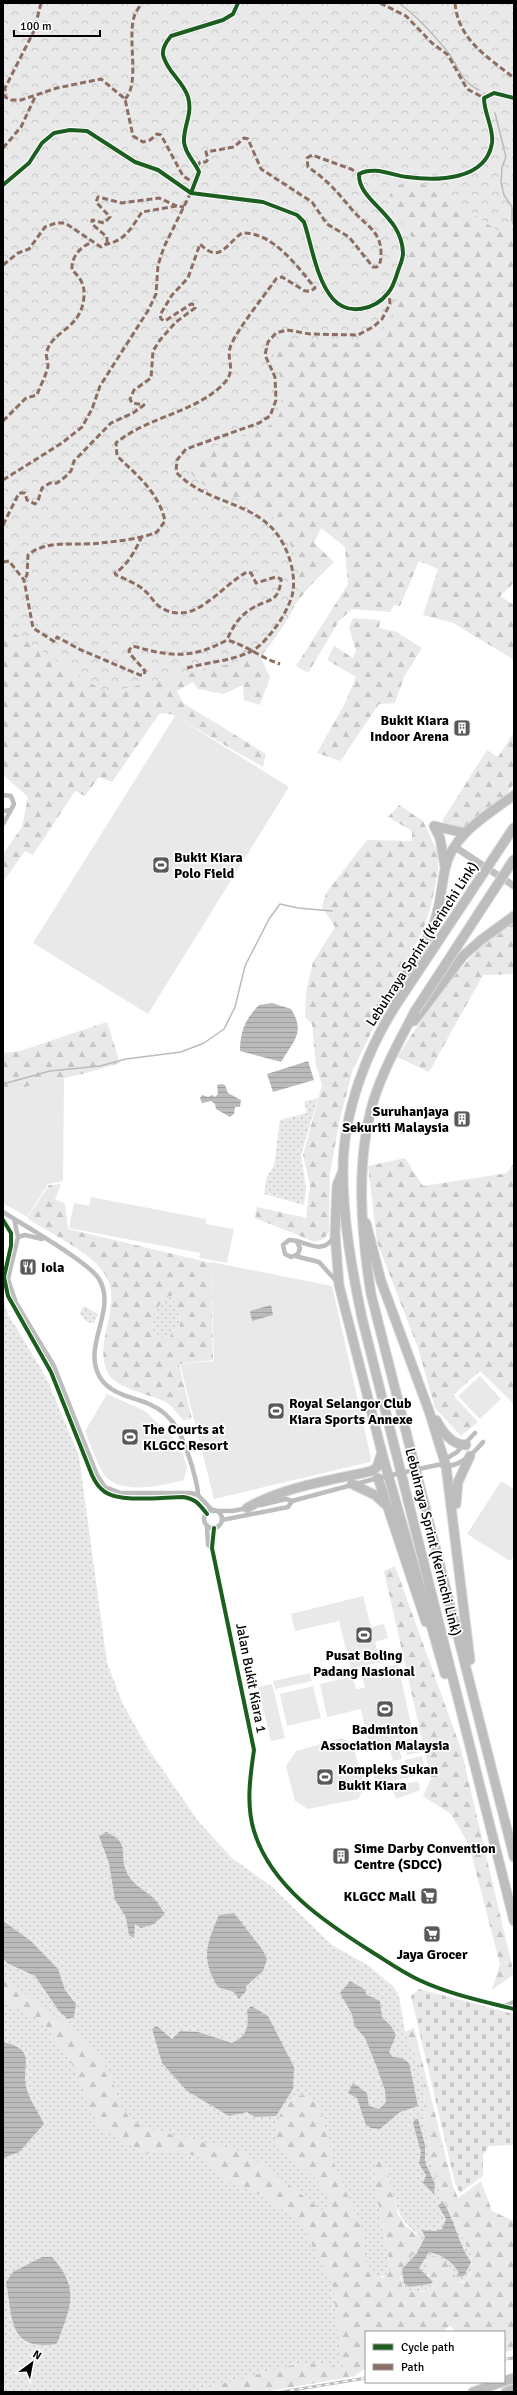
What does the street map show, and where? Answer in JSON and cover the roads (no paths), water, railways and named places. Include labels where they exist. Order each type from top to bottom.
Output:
[{"type":"highway","points":[[390,1014],[395,998],[432,929],[442,889],[445,868],[455,847],[465,833],[514,795]]},
{"type":"highway","points":[[445,868],[440,838],[434,826],[465,833]]},
{"type":"highway","name":"Lebuhraya Sprint (Kerinchi Link)","points":[[514,827],[390,1014],[367,1063],[354,1100],[347,1133],[343,1170],[349,1254],[362,1318],[514,1921]]},
{"type":"highway","name":"Lebuhraya Sprint (Kerinchi Link)","points":[[514,859],[415,1011],[389,1061],[374,1099],[368,1123],[362,1181],[363,1245],[371,1294],[514,1857]]},
{"type":"highway","points":[[389,1061],[412,1023],[452,968],[481,940],[514,916]]},
{"type":"highway","points":[[343,1170],[337,1185],[335,1234],[339,1285],[382,1451],[429,1612],[435,1640],[453,1698],[461,1715]]},
{"type":"highway","points":[[363,1206],[381,1281],[429,1411],[442,1464],[453,1517],[475,1699]]},
{"type":"highway","points":[[429,1411],[434,1415],[445,1434],[459,1444],[466,1445]]},
{"type":"highway","points":[[247,1508],[256,1503],[294,1490],[372,1471],[377,1467],[382,1451]]},
{"type":"highway","points":[[453,1517],[458,1482],[470,1456]]},
{"type":"highway","points":[[378,1478],[425,1620],[435,1640]]},
{"type":"highway","points":[[352,1484],[375,1495],[386,1504]]},
{"type":"highway","points":[[473,2392],[499,2383]]},
{"type":"highway","points":[[506,2392],[514,2389]]},
{"type":"street","points":[[3,791],[10,796],[14,804],[3,824]]},
{"type":"street","points":[[3,795],[10,796]]},
{"type":"street","points":[[3,811],[11,810]]},
{"type":"street","points":[[455,847],[514,886]]},
{"type":"street","points":[[3,1212],[88,1267],[100,1280],[104,1304],[94,1349],[98,1372],[106,1384],[117,1392],[159,1409],[171,1419],[185,1440],[198,1495]]},
{"type":"street","points":[[14,1219],[18,1237],[8,1278],[16,1303],[54,1366],[97,1475],[105,1487],[120,1493],[185,1491],[198,1495],[220,1515],[222,1520]]},
{"type":"street","points":[[3,1220],[11,1233],[11,1246],[4,1277],[8,1296],[51,1372],[92,1475],[98,1486],[106,1493],[118,1498],[183,1496],[192,1498],[199,1503],[207,1514]]},
{"type":"street","points":[[335,1234],[332,1240],[319,1248],[289,1240],[282,1247],[286,1255],[310,1259],[325,1266],[339,1285]]},
{"type":"street","points":[[18,1237],[30,1235],[48,1241]]},
{"type":"street","points":[[295,1256],[300,1248],[297,1242]]},
{"type":"street","points":[[442,1464],[466,1445],[475,1434]]},
{"type":"street","points":[[292,1501],[288,1507],[222,1520],[219,1525],[214,1528],[207,1525],[204,1520],[207,1514],[215,1511],[232,1511],[286,1499],[292,1501],[378,1478],[442,1464],[461,1462],[470,1456],[483,1442]]},
{"type":"street","name":"Jalan Bukit Kiara 1","points":[[207,1525],[208,1545],[212,1548]]},
{"type":"street","name":"Jalan Bukit Kiara 1","points":[[214,1528],[212,1548],[254,1750],[249,1782],[250,1811],[254,1832],[266,1858],[280,1878],[317,1915],[338,1931],[396,1969],[462,1997],[514,2009]]},
{"type":"street","points":[[502,2006],[514,2002]]},
{"type":"waterway","points":[[399,3],[412,14],[447,51],[467,82],[479,90]]},
{"type":"waterway","points":[[495,113],[506,157],[502,167],[501,182],[504,195],[512,207],[512,221],[514,224]]},
{"type":"waterway","points":[[3,1084],[50,1071],[100,1066],[126,1059],[181,1052],[204,1043],[224,1029],[235,1007],[245,966],[269,919],[280,904],[298,908],[332,911]]},
{"type":"railway","points":[[505,2359],[514,2358]]},
{"type":"railway","points":[[281,2392],[365,2378]]},
{"type":"place","name":"Bukit Kiara Indoor Arena","points":[[462,728]]},
{"type":"place","name":"Bukit Kiara Polo Field","points":[[161,865]]},
{"type":"place","name":"Suruhanjaya Sekuriti Malaysia","points":[[462,1119]]},
{"type":"place","name":"Iola","points":[[28,1267]]},
{"type":"place","name":"Royal Selangor Club Kiara Sports Annexe","points":[[276,1411]]},
{"type":"place","name":"The Courts at KLGCC Resort","points":[[130,1437]]},
{"type":"place","name":"Pusat Boling Padang Nasional","points":[[364,1635]]},
{"type":"place","name":"Badminton Association Malaysia","points":[[385,1709]]},
{"type":"place","name":"Kompleks Sukan Bukit Kiara","points":[[325,1777]]},
{"type":"place","name":"Sime Darby Convention Centre (SDCC)","points":[[341,1856]]},
{"type":"place","name":"KLGCC Mall","points":[[429,1896]]},
{"type":"place","name":"Jaya Grocer","points":[[432,1934]]}]
